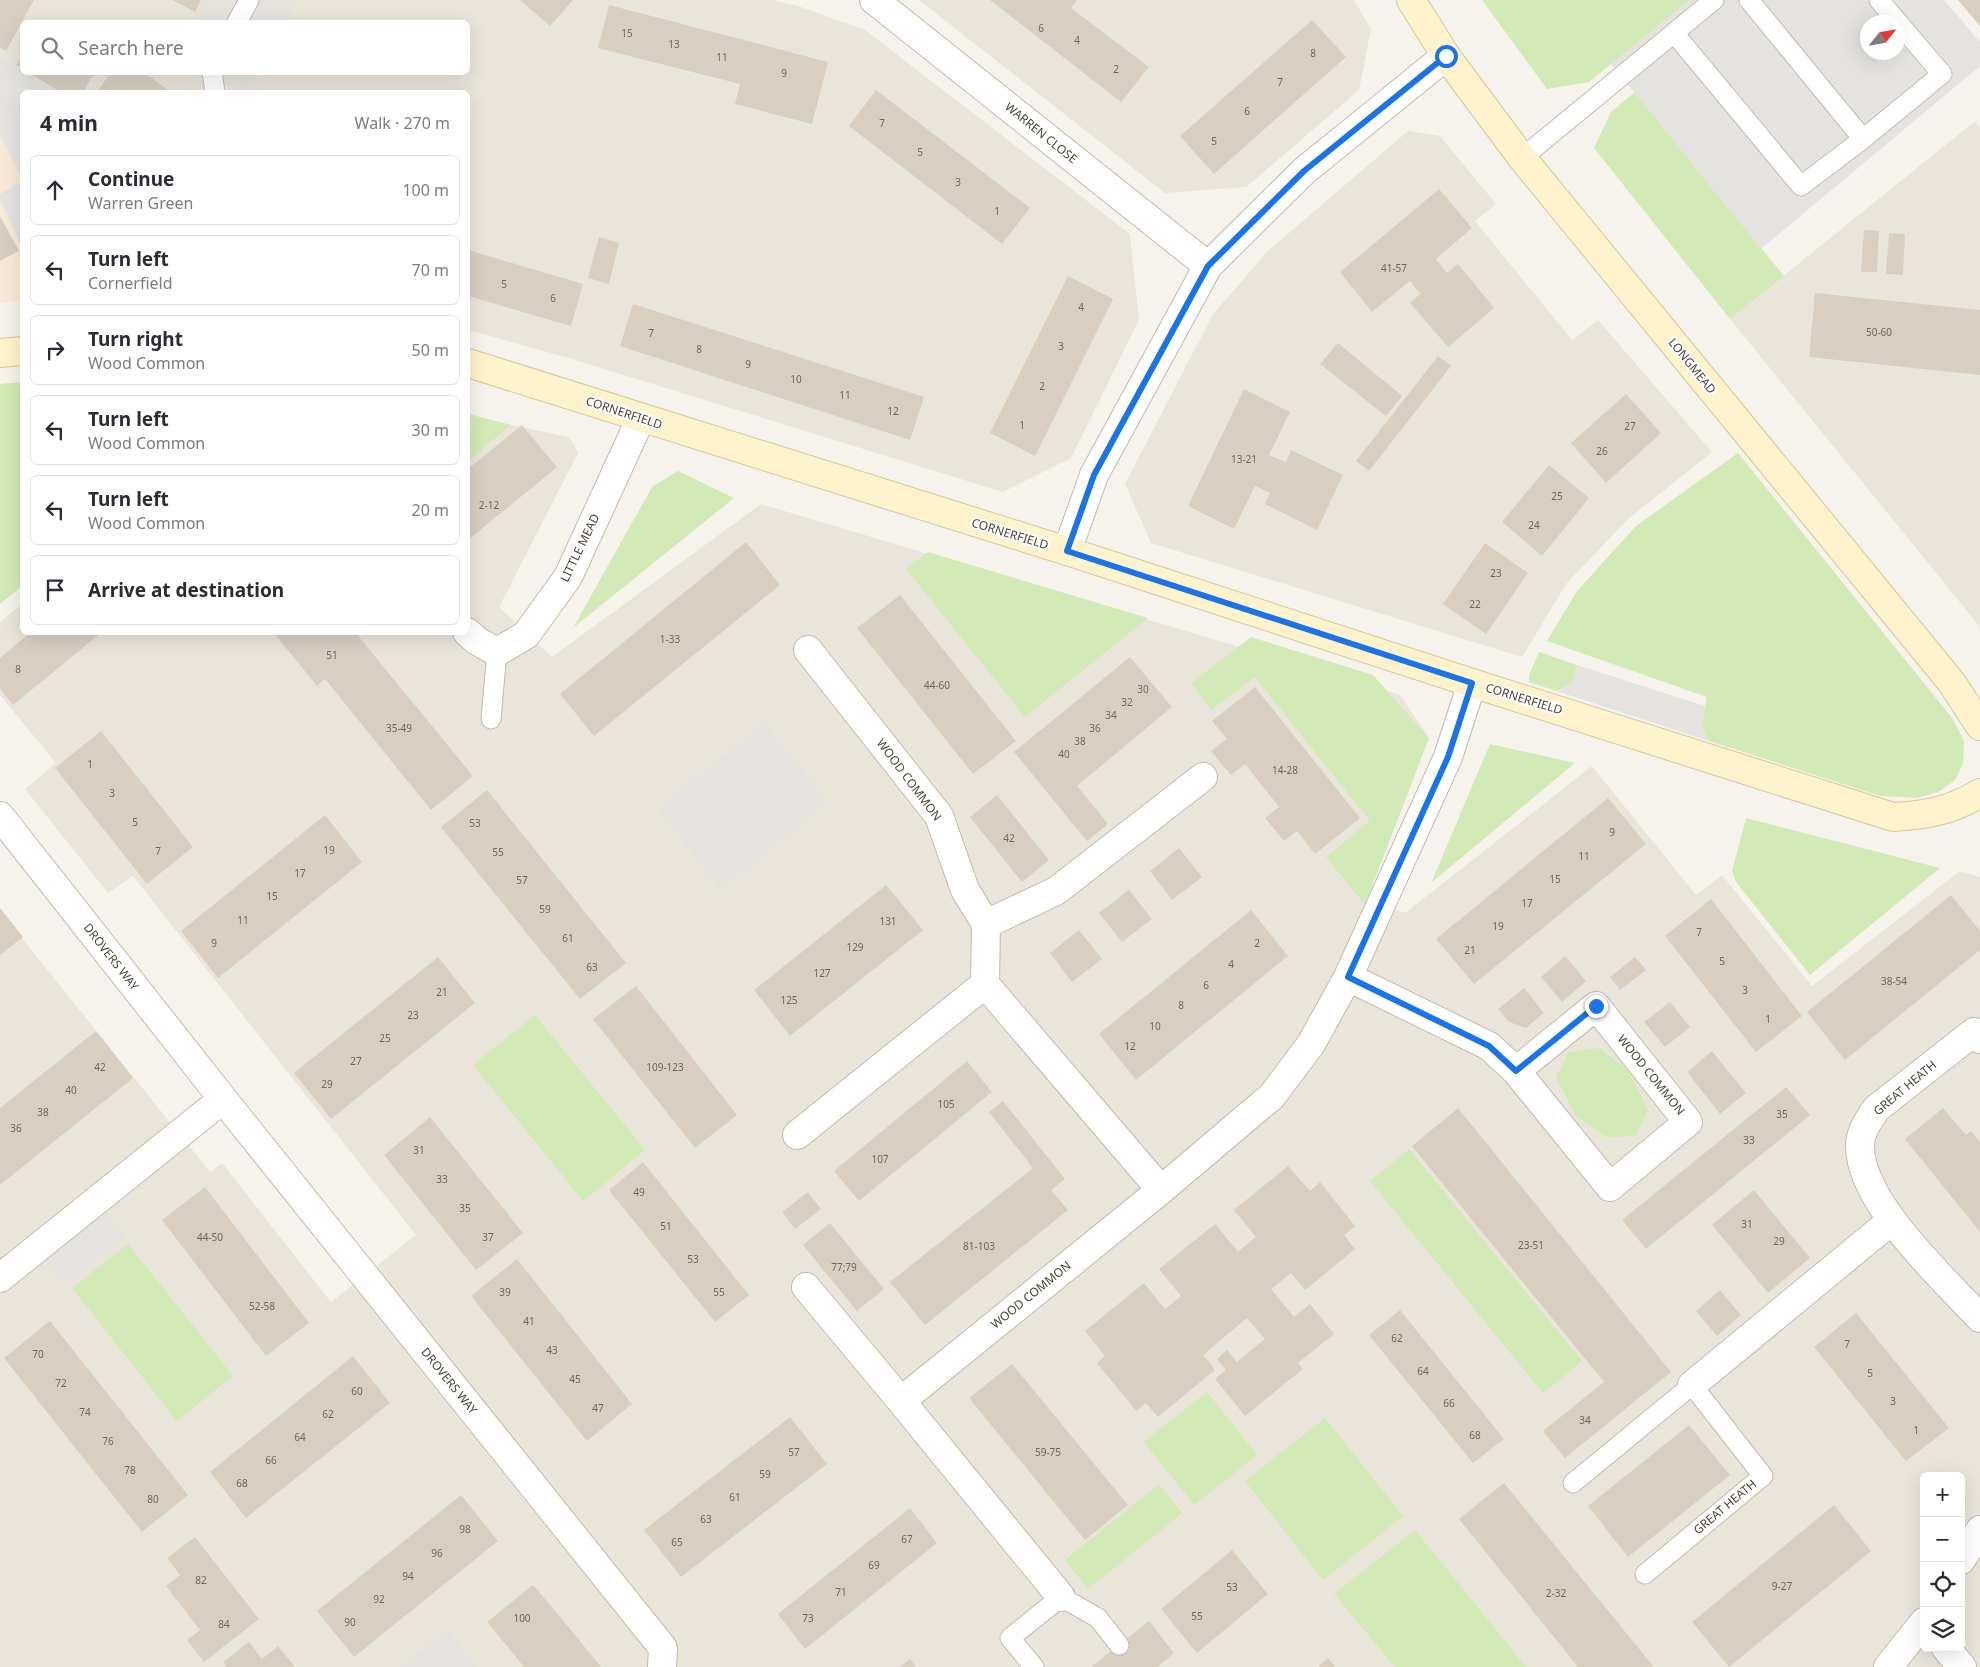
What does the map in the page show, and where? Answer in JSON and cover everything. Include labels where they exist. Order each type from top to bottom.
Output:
[{"type":"street","name":"WARREN CLOSE","points":[[874,0],[1208,266]]},
{"type":"street","name":"LONGMEAD","points":[[1411,0],[1446,56],[1522,158],[1952,683],[1980,726]]},
{"type":"street","points":[[1067,551],[1094,475],[1208,266],[1304,171],[1446,56]]},
{"type":"street","points":[[0,353],[20,351]]},
{"type":"street","name":"CORNERFIELD","points":[[470,364],[1067,551],[1892,817],[1926,815],[1961,805],[1980,793]]},
{"type":"street","name":"LITTLE MEAD","points":[[497,652],[526,636],[568,577],[641,418]]},
{"type":"street","points":[[470,635],[477,641],[497,652]]},
{"type":"street","name":"WOOD COMMON","points":[[808,650],[938,816],[965,890],[986,924]]},
{"type":"street","name":"WOOD COMMON","points":[[901,1400],[1161,1190],[1272,1096],[1311,1044],[1348,977],[1448,757],[1472,683]]},
{"type":"street","points":[[1161,1190],[985,984],[986,924],[1056,891],[1203,777]]},
{"type":"street","name":"DROVERS WAY","points":[[0,816],[663,1648],[662,1667]]},
{"type":"street","name":"WOOD COMMON","points":[[1348,977],[1489,1046],[1516,1071],[1610,1187],[1688,1122],[1596,1006],[1516,1071]]},
{"type":"street","points":[[797,1135],[985,984]]},
{"type":"street","name":"GREAT HEATH","points":[[1980,1039],[1974,1032],[1876,1109],[1865,1124],[1860,1144],[1864,1168],[1874,1192],[1891,1221],[1980,1318]]},
{"type":"street","points":[[0,1278],[223,1098]]},
{"type":"street","points":[[1692,1386],[1891,1221]]},
{"type":"street","points":[[806,1288],[901,1400],[1061,1597]]},
{"type":"street","points":[[1965,1554],[1980,1530]]},
{"type":"street","points":[[1888,1667],[1920,1628]]},
{"type":"street","points":[[1949,1652],[1962,1667]]},
{"type":"lane","points":[[239,20],[249,0]]},
{"type":"lane","points":[[1522,158],[1714,0]]},
{"type":"lane","points":[[1749,0],[1863,139]]},
{"type":"lane","points":[[1674,32],[1801,186],[1863,139],[1942,74],[1879,0]]},
{"type":"lane","points":[[212,75],[215,90]]},
{"type":"lane","points":[[491,718],[497,652]]},
{"type":"lane","points":[[1573,1483],[1692,1386]]},
{"type":"lane","name":"GREAT HEATH","points":[[1645,1574],[1763,1476],[1692,1386]]},
{"type":"lane","points":[[1034,1667],[1010,1638],[1061,1597],[1098,1618],[1119,1645]]},
{"type":"shaded area","points":[[0,0],[171,0],[196,14],[197,20],[20,20],[20,68],[0,56]]},
{"type":"shaded area","points":[[171,0],[299,0],[288,20],[197,20],[196,14]]},
{"type":"shaded area","points":[[299,0],[772,0],[798,6],[865,30],[1130,234],[1139,320],[1071,458],[1003,492],[562,356],[470,331],[470,90],[228,90],[227,86],[252,88],[259,75],[470,75],[470,20],[288,20]]},
{"type":"shaded area","points":[[919,0],[1354,0],[1371,29],[1359,90],[1246,187],[1165,193]]},
{"type":"shaded area","points":[[1690,0],[1944,0],[1980,42],[1980,66],[1761,249],[1611,64]]},
{"type":"shaded area","points":[[0,56],[20,68],[20,75],[31,75],[57,90],[20,90],[20,301],[0,303]]},
{"type":"shaded area","points":[[0,56],[20,68],[20,75],[31,75],[57,90],[20,90],[20,174],[0,135]]},
{"type":"shaded area","points":[[31,75],[203,75],[205,90],[57,90]]},
{"type":"shaded area","points":[[203,75],[259,75],[252,88],[227,86],[204,88]]},
{"type":"shaded area","points":[[1975,121],[1980,128],[1980,627],[1730,319]]},
{"type":"shaded area","points":[[1408,131],[1440,136],[1496,204],[1475,221],[1572,340],[1598,320],[1712,452],[1628,519],[1566,584],[1522,657],[1151,543],[1125,484],[1213,314],[1269,250]]},
{"type":"shaded area","points":[[20,182],[20,244],[0,199],[0,194]]},
{"type":"shaded area","points":[[470,415],[569,437],[578,453],[499,607],[552,657],[761,504],[1400,695],[1428,736],[1358,897],[1405,913],[1592,766],[1696,895],[1722,875],[1812,986],[1960,871],[1980,877],[1980,1667],[0,1667],[0,911],[210,1172],[222,1163],[331,1302],[416,1235],[133,876],[108,893],[25,789],[56,763],[0,695],[0,622],[20,606],[20,635],[470,635]]},
{"type":"shaded area","points":[[1577,665],[1705,706],[1701,727],[1709,741],[1556,691],[1573,682]]},
{"type":"shaded area","points":[[765,724],[828,802],[720,889],[657,809]]},
{"type":"shaded area","points":[[106,1212],[126,1237],[64,1285],[44,1260]]},
{"type":"shaded area","points":[[448,1630],[477,1667],[401,1667]]},
{"type":"green space","points":[[1482,0],[1690,0],[1589,82],[1547,89]]},
{"type":"green space","points":[[1635,92],[1784,276],[1730,319],[1594,148],[1611,112]]},
{"type":"green space","points":[[20,382],[20,588],[0,604],[0,384]]},
{"type":"green space","points":[[470,415],[511,425],[470,459]]},
{"type":"green space","points":[[1738,453],[1953,719],[1964,741],[1963,764],[1955,780],[1940,791],[1918,798],[1880,796],[1709,741],[1701,727],[1707,697],[1547,641],[1577,591],[1636,526]]},
{"type":"green space","points":[[678,471],[734,498],[573,628],[652,487]]},
{"type":"green space","points":[[928,552],[1148,618],[1025,717],[906,569]]},
{"type":"green space","points":[[1251,637],[1373,675],[1429,738],[1365,905],[1326,857],[1370,821],[1255,677],[1211,710],[1191,683]]},
{"type":"green space","points":[[1539,652],[1577,665],[1573,682],[1556,691],[1529,682],[1529,675]]},
{"type":"green space","points":[[1490,744],[1575,763],[1431,883]]},
{"type":"green space","points":[[1746,818],[1940,868],[1810,975],[1736,882],[1732,871]]},
{"type":"green space","points":[[535,1015],[645,1150],[583,1201],[473,1065]]},
{"type":"green space","points":[[1600,1048],[1629,1072],[1648,1110],[1636,1135],[1608,1138],[1575,1115],[1556,1077],[1569,1052]]},
{"type":"green space","points":[[1409,1149],[1582,1361],[1543,1393],[1370,1181]]},
{"type":"green space","points":[[128,1244],[233,1376],[177,1421],[72,1288]]},
{"type":"green space","points":[[1207,1392],[1257,1455],[1194,1505],[1144,1442]]},
{"type":"green space","points":[[1325,1418],[1403,1516],[1323,1580],[1245,1481]]},
{"type":"green space","points":[[1159,1484],[1182,1513],[1088,1589],[1065,1560]]},
{"type":"green space","points":[[1415,1530],[1526,1667],[1395,1667],[1334,1594]]},
{"type":"building","points":[[0,0],[34,0],[23,20],[20,20],[20,26],[6,51],[0,48]]},
{"type":"building","points":[[172,0],[201,0],[195,12]]},
{"type":"building","points":[[520,0],[573,0],[550,26]]},
{"type":"building","points":[[990,0],[1077,0],[1071,8],[1149,67],[1121,102]]},
{"type":"building","points":[[1958,0],[1980,0],[1980,26]]},
{"type":"building","points":[[609,5],[828,62],[812,124],[735,104],[740,84],[598,48]]},
{"type":"building","points":[[1312,20],[1346,57],[1214,174],[1180,136]]},
{"type":"building","points":[[20,58],[20,68],[16,65]]},
{"type":"building","points":[[33,75],[93,75],[84,90],[57,90]]},
{"type":"building","points":[[109,75],[147,75],[168,90],[98,90]]},
{"type":"building","points":[[876,90],[1030,208],[1002,244],[849,126]]},
{"type":"building","points":[[1439,189],[1472,228],[1436,259],[1447,273],[1458,264],[1494,308],[1448,347],[1410,303],[1420,294],[1410,281],[1372,312],[1340,272]]},
{"type":"building","points":[[0,216],[19,251],[0,261]]},
{"type":"building","points":[[1864,230],[1879,231],[1877,272],[1861,272]]},
{"type":"building","points":[[1889,233],[1905,234],[1903,275],[1886,274]]},
{"type":"building","points":[[599,237],[619,243],[609,284],[588,278]]},
{"type":"building","points":[[470,251],[583,284],[571,326],[470,297]]},
{"type":"building","points":[[1068,276],[1113,299],[1035,456],[990,433]]},
{"type":"building","points":[[1815,293],[1980,310],[1980,375],[1809,357]]},
{"type":"building","points":[[633,304],[924,397],[910,440],[620,346]]},
{"type":"building","points":[[1338,343],[1402,396],[1386,416],[1320,364]]},
{"type":"building","points":[[1438,356],[1451,366],[1369,471],[1356,461]]},
{"type":"building","points":[[1244,389],[1290,412],[1269,455],[1286,462],[1291,450],[1343,475],[1317,530],[1265,504],[1270,493],[1255,486],[1234,529],[1188,506]]},
{"type":"building","points":[[1626,394],[1661,433],[1606,483],[1571,443]]},
{"type":"building","points":[[522,425],[557,467],[470,538],[470,467]]},
{"type":"building","points":[[1549,465],[1589,498],[1542,556],[1502,522]]},
{"type":"building","points":[[746,542],[780,585],[594,736],[560,694]]},
{"type":"building","points":[[1485,543],[1528,573],[1486,634],[1443,604]]},
{"type":"building","points":[[900,595],[1016,741],[973,774],[857,628]]},
{"type":"building","points":[[27,635],[98,635],[13,705],[0,689],[0,658]]},
{"type":"building","points":[[275,635],[357,635],[473,776],[431,810],[325,679],[317,686]]},
{"type":"building","points":[[1130,657],[1172,707],[1077,786],[1108,824],[1087,841],[1014,752]]},
{"type":"building","points":[[1255,687],[1360,818],[1315,854],[1297,831],[1284,841],[1265,818],[1279,807],[1245,764],[1231,775],[1211,751],[1227,739],[1212,721]]},
{"type":"building","points":[[101,731],[193,847],[147,884],[55,768]]},
{"type":"building","points":[[487,790],[626,963],[580,999],[441,827]]},
{"type":"building","points":[[997,795],[1049,860],[1022,882],[970,817]]},
{"type":"building","points":[[1608,798],[1646,844],[1474,984],[1436,939]]},
{"type":"building","points":[[325,815],[362,862],[218,978],[181,931]]},
{"type":"building","points":[[1179,848],[1202,877],[1172,900],[1150,871]]},
{"type":"building","points":[[886,885],[923,930],[790,1036],[754,990]]},
{"type":"building","points":[[1129,890],[1152,919],[1122,942],[1099,913]]},
{"type":"building","points":[[1951,895],[1980,931],[1980,950],[1845,1060],[1807,1012]]},
{"type":"building","points":[[1711,899],[1802,1016],[1756,1052],[1665,936]]},
{"type":"building","points":[[0,908],[23,937],[0,955]]},
{"type":"building","points":[[1251,910],[1288,956],[1136,1080],[1099,1034]]},
{"type":"building","points":[[1079,930],[1102,959],[1072,982],[1050,953]]},
{"type":"building","points":[[1565,956],[1586,981],[1562,1002],[1541,977]]},
{"type":"building","points":[[438,957],[475,1003],[331,1119],[294,1073]]},
{"type":"building","points":[[1635,957],[1646,970],[1620,990],[1610,977]]},
{"type":"building","points":[[636,986],[737,1115],[695,1148],[593,1019]]},
{"type":"building","points":[[1524,988],[1544,1013],[1526,1028],[1509,1022],[1498,1009]]},
{"type":"building","points":[[1670,1002],[1690,1027],[1665,1047],[1644,1022]]},
{"type":"building","points":[[96,1031],[133,1078],[0,1185],[0,1108]]},
{"type":"building","points":[[1712,1051],[1746,1093],[1720,1114],[1687,1072]]},
{"type":"building","points":[[967,1061],[992,1092],[859,1201],[834,1171]]},
{"type":"building","points":[[1786,1087],[1810,1115],[1646,1249],[1622,1220]]},
{"type":"building","points":[[1003,1101],[1065,1179],[1051,1190],[1068,1210],[925,1325],[890,1282],[1033,1168],[989,1112]]},
{"type":"building","points":[[1458,1108],[1671,1372],[1565,1458],[1543,1431],[1604,1382],[1412,1146]]},
{"type":"building","points":[[1943,1108],[1966,1135],[1971,1131],[1980,1142],[1980,1232],[1905,1139]]},
{"type":"building","points":[[430,1117],[523,1233],[476,1270],[384,1155]]},
{"type":"building","points":[[643,1162],[749,1295],[715,1322],[609,1190]]},
{"type":"building","points":[[1288,1166],[1310,1191],[1320,1182],[1355,1226],[1344,1235],[1355,1249],[1305,1290],[1291,1273],[1271,1289],[1294,1317],[1310,1304],[1334,1334],[1298,1363],[1303,1369],[1245,1416],[1215,1379],[1226,1370],[1217,1359],[1227,1350],[1237,1362],[1265,1339],[1247,1318],[1203,1355],[1215,1370],[1158,1417],[1146,1403],[1136,1411],[1097,1363],[1105,1356],[1085,1331],[1144,1283],[1165,1309],[1181,1296],[1159,1269],[1215,1224],[1238,1252],[1256,1237],[1234,1210]]},
{"type":"building","points":[[205,1187],[309,1323],[266,1356],[162,1220]]},
{"type":"building","points":[[1754,1190],[1810,1258],[1768,1293],[1712,1225]]},
{"type":"building","points":[[808,1192],[821,1209],[795,1229],[782,1212]]},
{"type":"building","points":[[830,1223],[884,1289],[857,1311],[803,1245]]},
{"type":"building","points":[[517,1259],[632,1404],[587,1441],[471,1296]]},
{"type":"building","points":[[1720,1290],[1741,1315],[1717,1336],[1696,1311]]},
{"type":"building","points":[[1400,1310],[1504,1439],[1473,1463],[1369,1335]]},
{"type":"building","points":[[1856,1313],[1949,1428],[1906,1461],[1814,1347]]},
{"type":"building","points":[[50,1321],[188,1495],[142,1532],[4,1358]]},
{"type":"building","points":[[353,1356],[390,1403],[246,1518],[210,1472]]},
{"type":"building","points":[[1012,1364],[1128,1505],[1085,1540],[969,1398]]},
{"type":"building","points":[[790,1417],[827,1464],[681,1577],[644,1530]]},
{"type":"building","points":[[1689,1425],[1730,1475],[1628,1557],[1588,1506]]},
{"type":"building","points":[[1504,1483],[1654,1667],[1578,1667],[1459,1519]]},
{"type":"building","points":[[461,1495],[498,1541],[354,1657],[317,1611]]},
{"type":"building","points":[[1834,1505],[1871,1551],[1729,1667],[1692,1622]]},
{"type":"building","points":[[910,1508],[937,1543],[805,1649],[778,1614]]},
{"type":"building","points":[[195,1537],[259,1619],[204,1662],[187,1640],[200,1630],[166,1586],[180,1575],[167,1558]]},
{"type":"building","points":[[1232,1550],[1268,1594],[1197,1653],[1161,1609]]},
{"type":"building","points":[[533,1585],[601,1667],[524,1667],[487,1622]]},
{"type":"building","points":[[1149,1621],[1174,1653],[1157,1667],[1091,1667]]},
{"type":"building","points":[[249,1642],[262,1659],[278,1646],[295,1667],[227,1667],[223,1662]]},
{"type":"building","points":[[1328,1658],[1335,1667],[1318,1667]]},
{"type":"building","points":[[910,1659],[916,1667],[899,1667]]},
{"type":"route","points":[[1446,56],[1304,171],[1208,266],[1094,475],[1067,551],[1472,683],[1448,757],[1348,977],[1489,1046],[1516,1071],[1596,1006]]}]
